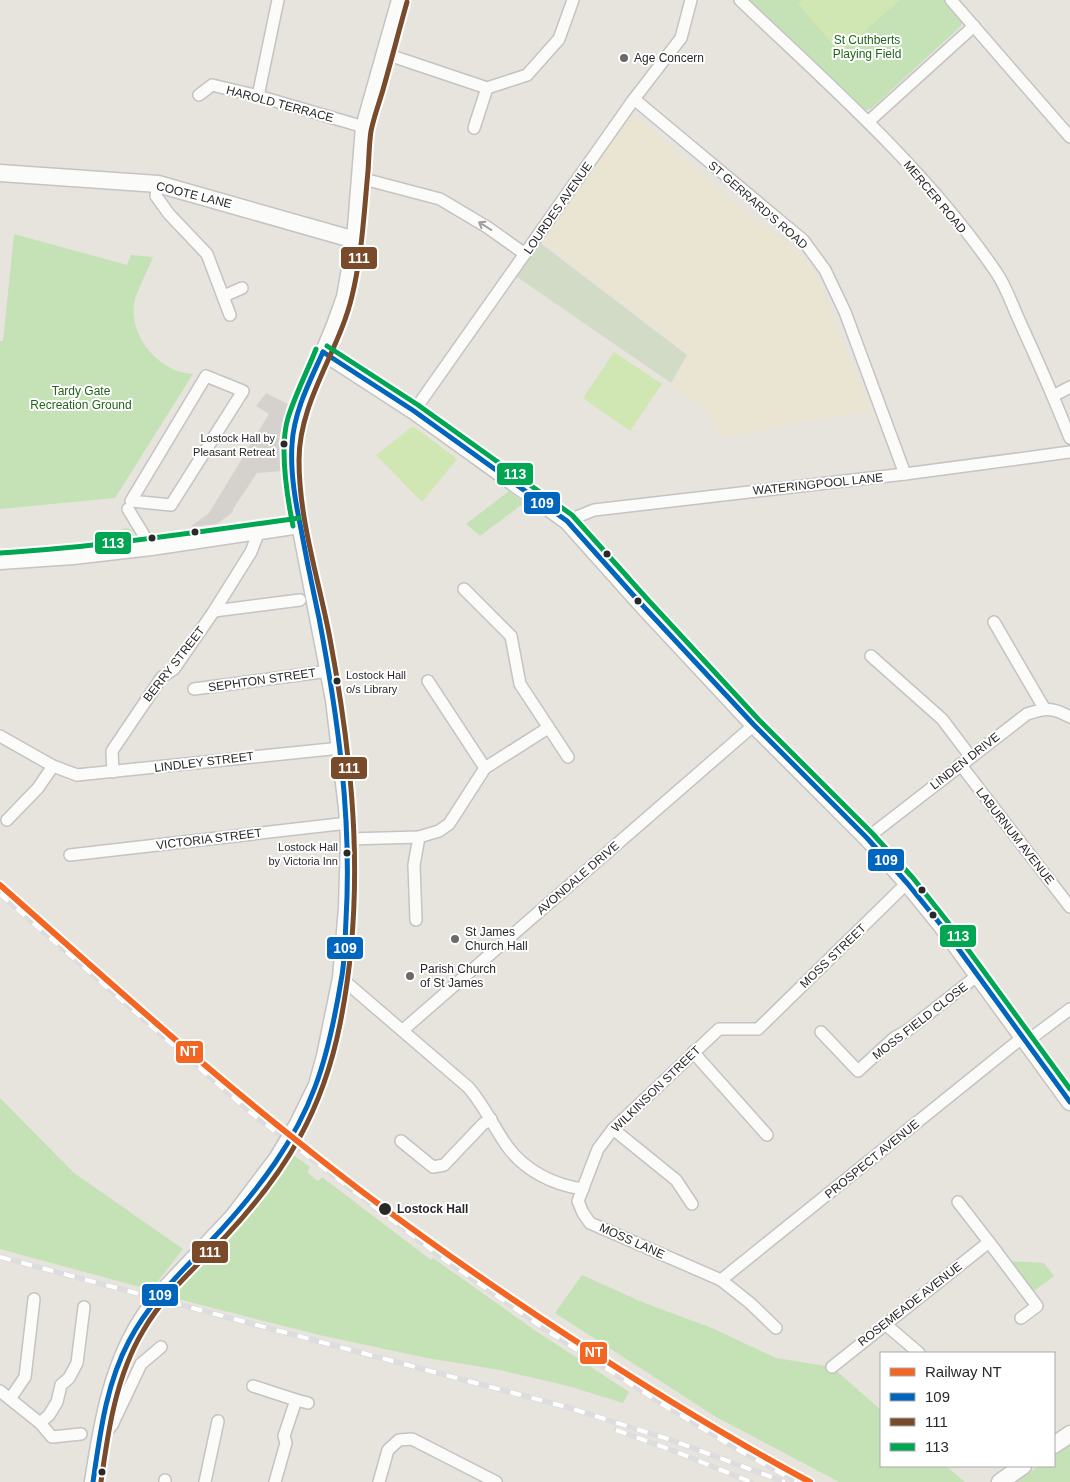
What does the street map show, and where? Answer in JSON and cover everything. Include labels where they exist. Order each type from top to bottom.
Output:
[{"type":"main road","points":[[93,1482],[99,1439],[116,1375],[127,1344],[146,1312],[233,1217],[277,1159],[298,1124],[317,1085],[342,978],[347,908],[348,831],[329,671],[292,475],[293,432],[345,297],[354,240],[364,127],[400,0]]},
{"type":"main road","name":"COOTE LANE","points":[[0,174],[158,184],[354,240]]},
{"type":"main road","points":[[323,352],[414,411],[567,521],[754,725],[867,838],[907,883],[978,975],[1070,1102]]},
{"type":"main road","points":[[0,561],[73,556],[185,543],[300,525]]},
{"type":"main road","points":[[1000,1482],[1022,1467]]},
{"type":"street","points":[[258,96],[278,0]]},
{"type":"street","points":[[386,54],[487,88],[527,75],[559,39],[573,0]]},
{"type":"street","name":"LOURDES AVENUE","points":[[414,411],[634,99],[682,38],[691,0]]},
{"type":"street","name":"MERCER ROAD","points":[[740,0],[868,122],[914,170],[998,274],[1070,438]]},
{"type":"street","points":[[951,0],[1070,137]]},
{"type":"street","points":[[868,122],[974,26]]},
{"type":"street","name":"HAROLD TERRACE","points":[[199,95],[212,85],[258,96],[364,127]]},
{"type":"street","points":[[474,128],[487,88]]},
{"type":"street","name":"ST GERRARD'S ROAD","points":[[634,99],[803,240],[825,270],[845,312],[905,474]]},
{"type":"street","points":[[360,178],[440,199],[488,227],[525,254]]},
{"type":"street","points":[[158,184],[156,196],[207,254],[230,315]]},
{"type":"street","points":[[224,296],[242,288]]},
{"type":"street","points":[[206,376],[243,391],[170,505],[131,501],[206,376]]},
{"type":"street","points":[[1053,396],[1070,387]]},
{"type":"street","name":"WATERINGPOOL LANE","points":[[567,521],[594,510],[905,474],[1070,452]]},
{"type":"street","points":[[128,508],[151,547]]},
{"type":"street","name":"BERRY STREET","points":[[113,772],[112,751],[162,677],[174,669],[214,611],[252,552],[259,531]]},
{"type":"street","points":[[464,589],[511,636],[520,684],[568,758]]},
{"type":"street","points":[[214,611],[300,600]]},
{"type":"street","points":[[994,622],[1044,708],[1059,711],[1070,717]]},
{"type":"street","points":[[871,656],[942,719],[970,756]]},
{"type":"street","name":"SEPHTON STREET","points":[[194,689],[329,671]]},
{"type":"street","points":[[428,681],[484,768],[548,728]]},
{"type":"street","name":"LINDEN DRIVE","points":[[867,838],[970,756],[1027,714],[1044,708]]},
{"type":"street","name":"AVONDALE DRIVE","points":[[403,1030],[754,725]]},
{"type":"street","points":[[0,736],[53,766],[38,788],[7,820]]},
{"type":"street","name":"LINDLEY STREET","points":[[53,766],[77,775],[331,749]]},
{"type":"street","name":"LABURNUM AVENUE","points":[[960,764],[1070,907]]},
{"type":"street","name":"VICTORIA STREET","points":[[70,855],[348,831],[419,837],[439,831],[449,824],[484,768]]},
{"type":"street","points":[[416,920],[414,865],[419,837]]},
{"type":"street","name":"MOSS STREET","points":[[758,1029],[907,883]]},
{"type":"street","name":"MOSS FIELD CLOSE","points":[[822,1032],[858,1071],[894,1038],[908,1030],[978,975]]},
{"type":"street","points":[[342,978],[468,1087],[480,1101],[514,1154],[539,1175],[564,1186],[583,1189]]},
{"type":"street","name":"PROSPECT AVENUE","points":[[720,1280],[1024,1039],[1070,1009]]},
{"type":"street","name":"WILKINSON STREET","points":[[583,1189],[598,1149],[613,1129],[693,1052],[719,1029],[758,1029]]},
{"type":"street","points":[[693,1052],[767,1135]]},
{"type":"street","points":[[401,1141],[433,1167],[444,1165],[483,1124],[491,1120]]},
{"type":"street","points":[[613,1129],[676,1180],[692,1204]]},
{"type":"street","name":"MOSS LANE","points":[[583,1189],[578,1201],[582,1213],[590,1223],[720,1280],[750,1303],[776,1328]]},
{"type":"street","points":[[958,1202],[1037,1306],[1021,1318]]},
{"type":"street","name":"ROSEMEADE AVENUE","points":[[832,1367],[989,1242]]},
{"type":"street","points":[[10,1399],[25,1377],[34,1299]]},
{"type":"street","points":[[40,1423],[49,1415],[57,1402],[61,1385],[69,1378],[77,1363],[84,1306]]},
{"type":"street","points":[[885,1324],[918,1352]]},
{"type":"street","points":[[99,1439],[112,1425],[141,1364],[161,1347]]},
{"type":"street","points":[[253,1386],[308,1403]]},
{"type":"street","points":[[0,1391],[40,1423],[52,1437],[81,1434]]},
{"type":"street","points":[[275,1482],[286,1444],[284,1436],[296,1400]]},
{"type":"street","points":[[205,1482],[218,1421]]},
{"type":"street","points":[[379,1482],[388,1450],[399,1440],[412,1439],[496,1482]]},
{"type":"shaded area","points":[[630,116],[637,117],[754,220],[789,242],[801,253],[815,271],[871,411],[732,436],[721,436],[703,406],[672,386],[689,354],[540,239]]},
{"type":"shaded area","points":[[266,393],[288,404],[279,439],[283,471],[257,473],[233,509],[233,512],[217,524],[190,527],[209,513],[269,414],[256,406]]},
{"type":"green space","name":"St Cuthberts Playing Field","points":[[749,0],[944,0],[962,23],[872,108],[866,110],[860,108]]},
{"type":"green space","points":[[802,0],[900,0],[840,53],[798,4]]},
{"type":"green space","name":"Tardy Gate Recreation Ground","points":[[14,234],[127,265],[131,255],[153,257],[134,304],[134,315],[139,336],[152,353],[168,367],[193,374],[115,498],[0,509],[0,341],[3,341]]},
{"type":"green space","points":[[539,242],[687,355],[671,383],[517,277]]},
{"type":"green space","points":[[614,352],[662,384],[630,431],[583,398]]},
{"type":"green space","points":[[413,426],[457,459],[422,502],[376,455]]},
{"type":"green space","points":[[509,491],[524,503],[480,536],[466,524]]},
{"type":"green space","points":[[125,528],[130,529],[136,539],[119,540],[119,532]]},
{"type":"green space","points":[[0,1098],[74,1173],[183,1249],[151,1290],[0,1249]]},
{"type":"green space","points":[[292,1154],[310,1167],[307,1172],[318,1181],[322,1177],[431,1260],[433,1258],[536,1331],[629,1392],[623,1403],[568,1386],[500,1370],[427,1358],[319,1335],[174,1298],[195,1270],[257,1205]]},
{"type":"green space","points":[[1011,1261],[1044,1263],[1054,1276],[1034,1291]]},
{"type":"green space","points":[[582,1275],[642,1302],[712,1328],[776,1358],[832,1367],[880,1409],[880,1467],[947,1467],[965,1482],[839,1482],[716,1417],[555,1313]]},
{"type":"green space","points":[[1070,1445],[1070,1482],[1015,1482],[1038,1467],[1055,1467],[1055,1455]]},
{"type":"railway","points":[[0,894],[251,1113],[441,1257],[546,1330],[662,1404],[735,1448],[797,1482]]},
{"type":"railway","points":[[0,1257],[570,1408],[671,1440],[785,1482]]},
{"type":"railway","points":[[616,1430],[751,1482]]},
{"type":"rail line","name":"NT","points":[[0,885],[220,1078],[397,1218],[500,1291],[600,1357],[719,1431],[810,1482]]},
{"type":"transit line","name":"111","points":[[101,1482],[115,1404],[126,1366],[134,1348],[151,1318],[161,1305],[247,1212],[284,1163],[312,1112],[333,1055],[340,1024],[348,976],[353,927],[355,879],[351,783],[330,639],[302,505],[299,460],[305,417],[346,317],[352,296],[362,234],[371,131],[407,2]]},
{"type":"transit line","name":"113","points":[[327,346],[418,405],[572,515],[759,720],[872,833],[913,878],[947,921],[1070,1089]]},
{"type":"transit line","name":"113","points":[[293,526],[285,472],[285,430],[294,401],[316,349]]},
{"type":"transit line","name":"109","points":[[323,352],[414,411],[567,521],[754,725],[867,838],[907,883],[941,925],[1070,1102]]},
{"type":"transit line","name":"109","points":[[93,1482],[101,1428],[109,1392],[121,1357],[129,1341],[138,1325],[160,1296],[236,1213],[263,1180],[287,1145],[315,1087],[334,1021],[345,950],[347,882],[345,806],[332,693],[296,501],[292,455],[293,432],[299,408],[323,352]]},
{"type":"transit line","name":"113","points":[[0,553],[112,543],[299,518]]},
{"type":"place","name":"Age Concern","points":[[624,58]]},
{"type":"place","name":"Lostock Hall by Pleasant Retreat","points":[[284,444]]},
{"type":"place","name":"Lostock Hall o/s Library","points":[[337,681]]},
{"type":"place","name":"Lostock Hall by Victoria Inn","points":[[347,853]]},
{"type":"place","name":"St James Church Hall","points":[[455,939]]},
{"type":"place","name":"Parish Church of St James","points":[[410,976]]},
{"type":"place","name":"Lostock Hall","points":[[385,1209]]}]
